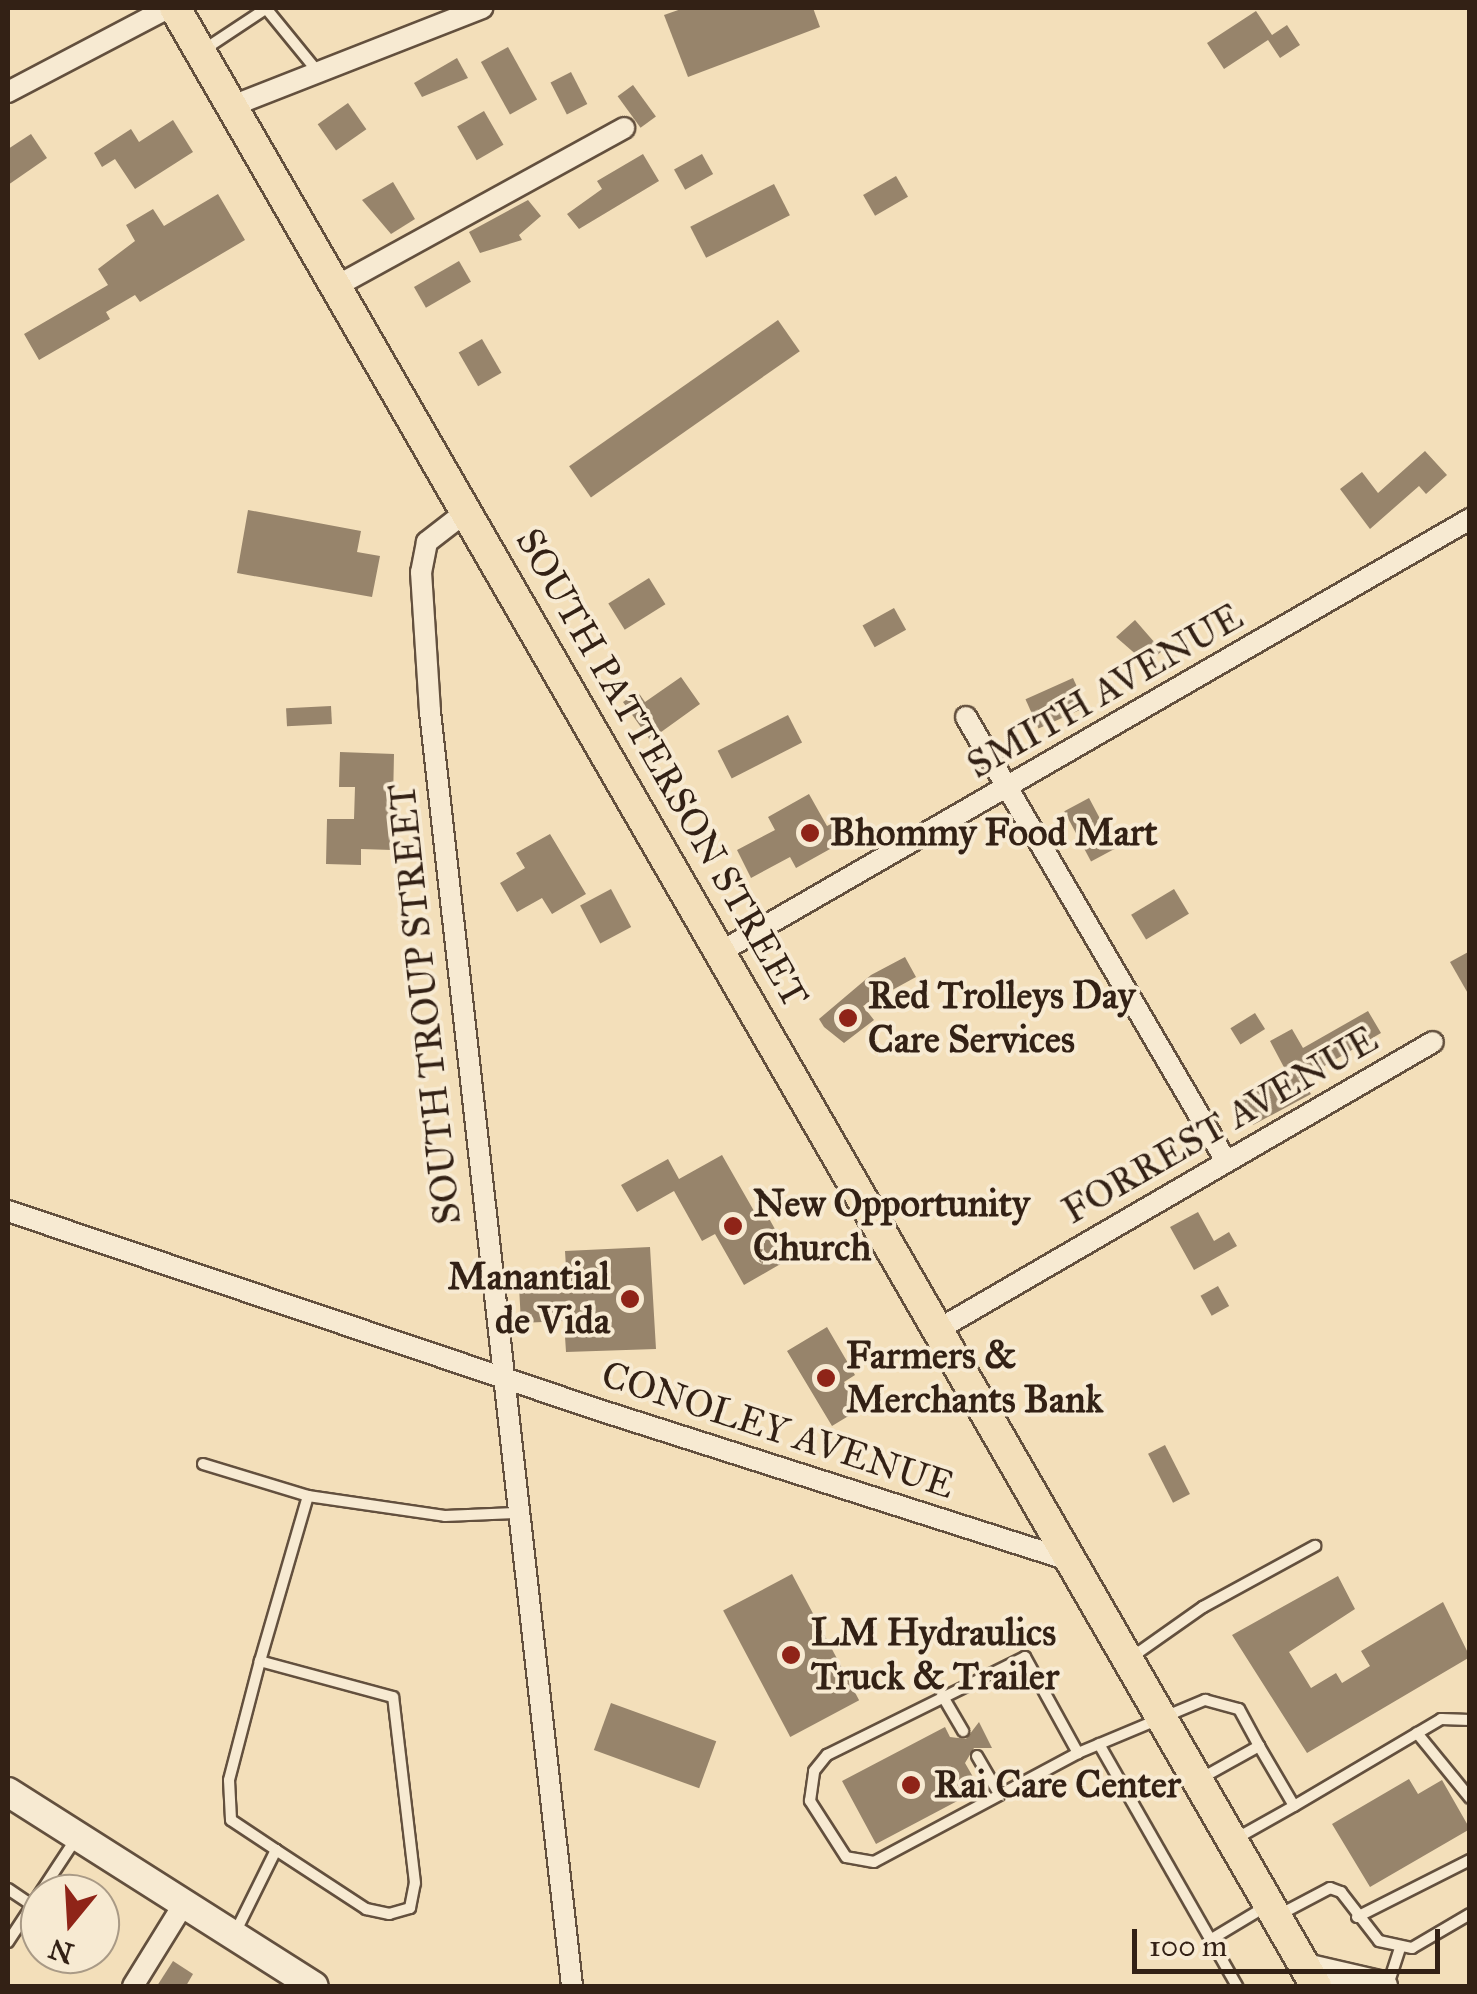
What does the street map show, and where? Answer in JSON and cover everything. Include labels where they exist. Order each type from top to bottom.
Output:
[{"type":"main road","name":"SOUTH PATTERSON STREET","points":[[171,8],[232,106],[722,950],[1310,1977]]},
{"type":"main road","points":[[8,1792],[314,1986]]},
{"type":"main road","points":[[1310,1977],[1385,1986]]},
{"type":"street","points":[[8,92],[171,8]]},
{"type":"street","points":[[232,106],[482,8]]},
{"type":"street","points":[[335,287],[624,128]]},
{"type":"street","name":"SOUTH TROUP STREET","points":[[467,511],[428,538],[421,572],[440,822],[515,1513],[572,1986]]},
{"type":"street","name":"SMITH AVENUE","points":[[722,950],[1470,519]]},
{"type":"street","points":[[966,717],[1010,786],[1226,1162]]},
{"type":"street","name":"FORREST AVENUE","points":[[939,1329],[1433,1042]]},
{"type":"street","name":"CONOLEY AVENUE","points":[[8,1210],[500,1376],[1073,1560]]},
{"type":"street","points":[[133,1986],[184,1904]]},
{"type":"lane","points":[[200,52],[268,10],[318,72]]},
{"type":"lane","points":[[203,1464],[308,1496],[446,1516],[515,1513]]},
{"type":"lane","points":[[260,1661],[394,1696],[415,1883],[410,1908],[389,1914],[366,1909],[231,1820],[230,1780],[260,1661],[308,1496]]},
{"type":"lane","points":[[1129,1658],[1203,1607],[1315,1546]]},
{"type":"lane","points":[[1078,1753],[1024,1656],[827,1755],[814,1771],[810,1801],[846,1857],[874,1862],[1078,1753],[1206,1700],[1226,1702],[1239,1709],[1294,1806]]},
{"type":"lane","points":[[942,1696],[963,1731]]},
{"type":"lane","points":[[1234,1840],[1441,1718],[1470,1720]]},
{"type":"lane","points":[[1417,1733],[1470,1798]]},
{"type":"lane","points":[[1099,1744],[1237,1986]]},
{"type":"lane","points":[[1199,1780],[1260,1746]]},
{"type":"lane","points":[[977,1756],[998,1794]]},
{"type":"lane","points":[[52,1874],[77,1836]]},
{"type":"lane","points":[[233,1936],[276,1850]]},
{"type":"lane","points":[[1357,1917],[1470,1860]]},
{"type":"lane","points":[[1210,1940],[1322,1887],[1341,1892],[1378,1941],[1400,1948],[1412,1948],[1470,1914]]},
{"type":"lane","points":[[1385,1986],[1400,1948]]},
{"type":"building","points":[[684,8],[813,8],[820,27],[688,77],[664,15]]},
{"type":"building","points":[[1256,11],[1272,35],[1287,25],[1300,45],[1280,58],[1268,40],[1224,69],[1207,43]]},
{"type":"building","points":[[508,47],[537,99],[510,115],[481,62]]},
{"type":"building","points":[[457,58],[468,78],[422,97],[414,83]]},
{"type":"building","points":[[571,72],[587,104],[567,115],[551,82]]},
{"type":"building","points":[[633,85],[656,117],[641,128],[618,96]]},
{"type":"building","points":[[348,103],[366,129],[336,150],[318,124]]},
{"type":"building","points":[[484,111],[504,145],[477,160],[457,126]]},
{"type":"building","points":[[173,120],[193,152],[135,189],[115,159],[102,167],[94,153],[131,129],[139,142]]},
{"type":"building","points":[[31,134],[47,158],[8,185],[8,149]]},
{"type":"building","points":[[643,154],[659,181],[579,229],[567,214],[602,189],[597,181]]},
{"type":"building","points":[[702,154],[713,174],[685,190],[674,170]]},
{"type":"building","points":[[896,176],[908,197],[875,216],[863,195]]},
{"type":"building","points":[[393,182],[415,219],[391,234],[362,200]]},
{"type":"building","points":[[774,184],[790,215],[706,258],[690,227]]},
{"type":"building","points":[[218,194],[245,240],[140,302],[135,295],[106,312],[110,319],[39,360],[24,334],[108,285],[98,269],[135,241],[126,225],[153,209],[164,226]]},
{"type":"building","points":[[528,200],[541,216],[519,235],[522,240],[480,253],[469,232]]},
{"type":"building","points":[[459,261],[471,282],[426,308],[414,287]]},
{"type":"building","points":[[778,320],[800,351],[591,497],[569,466]]},
{"type":"building","points":[[482,339],[502,373],[478,386],[459,352]]},
{"type":"building","points":[[1425,451],[1447,475],[1426,494],[1419,486],[1370,529],[1340,489],[1362,472],[1378,493]]},
{"type":"building","points":[[248,510],[361,531],[357,552],[380,556],[372,597],[237,573]]},
{"type":"building","points":[[649,578],[665,604],[625,630],[608,603]]},
{"type":"building","points":[[894,608],[906,630],[875,647],[863,625]]},
{"type":"building","points":[[1135,620],[1162,651],[1147,664],[1116,637]]},
{"type":"building","points":[[681,677],[700,704],[650,740],[623,702],[638,692],[645,702]]},
{"type":"building","points":[[1073,678],[1086,707],[1039,728],[1025,699]]},
{"type":"building","points":[[331,706],[332,724],[287,726],[286,708]]},
{"type":"building","points":[[788,715],[802,743],[732,778],[718,751]]},
{"type":"building","points":[[340,752],[394,754],[392,850],[361,849],[361,865],[326,864],[327,819],[354,819],[355,787],[339,787]]},
{"type":"building","name":"Bhommy Food Mart","points":[[809,794],[827,826],[837,821],[848,839],[796,868],[790,857],[751,878],[737,850],[775,830],[768,817]]},
{"type":"building","points":[[1089,798],[1116,848],[1091,861],[1064,811]]},
{"type":"building","points":[[550,834],[586,894],[552,914],[542,898],[517,912],[500,883],[525,868],[516,853]]},
{"type":"building","points":[[611,889],[631,927],[600,943],[580,905]]},
{"type":"building","points":[[1174,889],[1189,914],[1146,940],[1131,915]]},
{"type":"building","points":[[1470,951],[1470,997],[1450,962]]},
{"type":"building","points":[[905,957],[916,977],[863,1006],[874,1020],[844,1043],[824,1027],[819,1019],[871,975]]},
{"type":"building","points":[[1368,1011],[1381,1033],[1302,1079],[1311,1094],[1253,1125],[1238,1099],[1287,1073],[1270,1041],[1292,1029],[1303,1048]]},
{"type":"building","points":[[1255,1013],[1265,1029],[1240,1044],[1230,1028]]},
{"type":"building","name":"New Opportunity Church","points":[[722,1155],[758,1218],[766,1213],[791,1258],[744,1285],[715,1234],[702,1241],[674,1191],[637,1212],[621,1185],[668,1159],[679,1179]]},
{"type":"building","points":[[1198,1212],[1214,1241],[1229,1232],[1237,1246],[1194,1270],[1170,1227]]},
{"type":"building","points":[[650,1247],[656,1349],[566,1352],[564,1321],[521,1323],[519,1286],[567,1284],[565,1251]]},
{"type":"building","points":[[1218,1286],[1229,1306],[1212,1316],[1201,1296]]},
{"type":"building","name":"Farmers & Merchants Bank","points":[[827,1327],[855,1375],[844,1382],[860,1409],[832,1426],[787,1351]]},
{"type":"building","points":[[1165,1445],[1190,1494],[1173,1503],[1148,1454]]},
{"type":"building","name":"LM Hydraulics Truck & Trailer","points":[[792,1574],[859,1700],[790,1737],[723,1611]]},
{"type":"building","points":[[1338,1576],[1355,1609],[1289,1652],[1311,1688],[1336,1673],[1342,1683],[1370,1666],[1361,1651],[1443,1602],[1470,1657],[1307,1753],[1232,1635]]},
{"type":"building","points":[[611,1703],[716,1741],[699,1788],[594,1750]]},
{"type":"building","name":"Rai Care Center","points":[[979,1722],[992,1748],[974,1748],[965,1763],[980,1789],[876,1844],[842,1781],[945,1727],[950,1737],[966,1739]]},
{"type":"building","points":[[1409,1779],[1418,1794],[1442,1780],[1470,1829],[1370,1887],[1332,1824]]},
{"type":"building","points":[[173,1961],[193,1974],[186,1986],[157,1986]]},
{"type":"place","name":"Bhommy Food Mart","points":[[810,833]]},
{"type":"place","name":"Red Trolleys Day Care Services","points":[[848,1018]]},
{"type":"place","name":"New Opportunity Church","points":[[733,1226]]},
{"type":"place","name":"Manantial de Vida","points":[[630,1299]]},
{"type":"place","name":"Farmers & Merchants Bank","points":[[826,1378]]},
{"type":"place","name":"LM Hydraulics Truck & Trailer","points":[[791,1655]]},
{"type":"place","name":"Rai Care Center","points":[[911,1785]]}]
